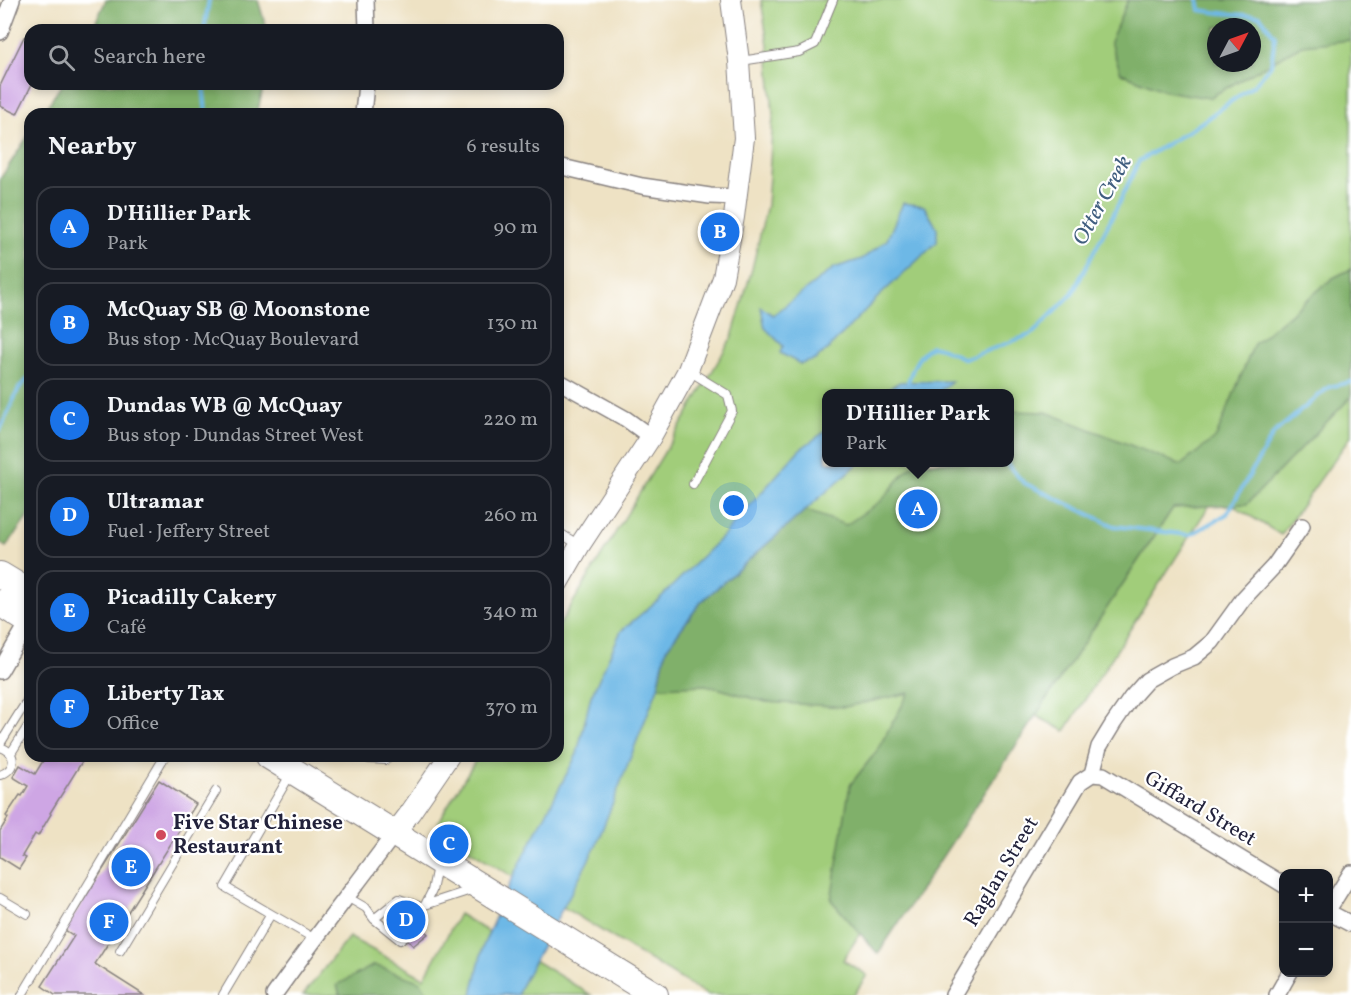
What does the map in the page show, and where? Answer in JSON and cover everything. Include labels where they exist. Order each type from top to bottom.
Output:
[{"type":"main road","points":[[0,574],[20,606]]},
{"type":"main road","points":[[278,762],[655,995]]},
{"type":"street","points":[[0,32],[12,0]]},
{"type":"street","points":[[366,0],[367,24]]},
{"type":"street","points":[[564,573],[651,437],[688,370],[723,278],[737,197],[744,138],[739,61],[731,0]]},
{"type":"street","points":[[364,108],[365,90]]},
{"type":"street","points":[[564,167],[642,186],[710,196],[737,197]]},
{"type":"street","points":[[564,384],[626,419],[651,437]]},
{"type":"street","points":[[1092,774],[1099,747],[1131,698],[1147,680],[1194,657],[1212,642],[1243,599],[1274,566],[1302,526]]},
{"type":"street","points":[[0,671],[20,606]]},
{"type":"street","points":[[274,995],[410,813],[444,762]]},
{"type":"street","name":"Giffard Street","points":[[1092,774],[1103,775],[1279,882]]},
{"type":"street","name":"Raglan Street","points":[[953,995],[1080,783],[1092,774]]},
{"type":"street","points":[[1333,904],[1351,873]]},
{"type":"street","points":[[1333,913],[1351,924]]},
{"type":"street","points":[[1277,995],[1287,977]]},
{"type":"lane","points":[[739,61],[799,52],[815,44],[833,0]]},
{"type":"lane","points":[[688,370],[728,395],[732,411],[693,484]]},
{"type":"lane","points":[[564,536],[580,545]]},
{"type":"lane","points":[[0,775],[12,766],[13,759],[11,753],[0,745],[24,706]]},
{"type":"lane","points":[[11,753],[24,732]]},
{"type":"lane","points":[[22,995],[161,762]]},
{"type":"lane","points":[[292,771],[225,887],[315,939]]},
{"type":"lane","points":[[120,951],[216,791]]},
{"type":"lane","points":[[412,915],[423,906],[432,891],[438,861]]},
{"type":"lane","points":[[374,919],[399,899],[423,906],[489,893]]},
{"type":"lane","points":[[347,897],[366,908],[374,919],[394,929],[400,939],[405,936]]},
{"type":"lane","points":[[0,898],[27,914]]},
{"type":"lane","points":[[420,925],[423,906]]},
{"type":"lane","points":[[223,995],[271,914]]},
{"type":"green space","points":[[106,0],[258,0],[265,24],[95,24]]},
{"type":"green space","points":[[761,0],[1351,0],[1351,436],[1281,535],[1216,495],[1065,731],[1008,701],[843,960],[867,975],[854,995],[707,995],[450,838],[438,822],[474,762],[564,762],[564,617],[732,337],[752,269],[767,205],[773,116],[768,45]]},
{"type":"green space","points":[[1128,0],[1351,0],[1351,40],[1302,45],[1261,68],[1261,18],[1207,18],[1207,72],[1255,72],[1209,98],[1165,91],[1121,73],[1110,42]]},
{"type":"green space","points":[[58,90],[263,90],[258,108],[46,108]]},
{"type":"green space","points":[[24,142],[24,522],[6,547],[0,543],[0,179]]},
{"type":"green space","points":[[1351,269],[1351,397],[1247,504],[1173,508],[878,954],[831,900],[850,785],[876,752],[909,693],[845,707],[766,702],[706,685],[658,687],[666,649],[701,602],[805,510],[846,525],[881,501],[911,467],[1014,467],[1014,411],[1046,412],[1181,465],[1216,437],[1254,344],[1333,278]]},
{"type":"green space","points":[[459,914],[591,995],[303,995],[349,937],[424,978]]},
{"type":"green space","points":[[374,965],[421,982],[429,995],[340,995],[337,985]]},
{"type":"water","points":[[903,203],[924,206],[937,228],[937,242],[815,360],[800,364],[780,353],[783,346],[765,328],[761,307],[773,315],[834,268],[862,259],[887,240]]},
{"type":"water","points":[[952,381],[942,389],[887,389],[900,382]]},
{"type":"water","points":[[822,434],[822,467],[854,467],[701,602],[666,649],[658,687],[595,848],[518,995],[472,995],[483,946],[510,883],[577,754],[591,696],[621,631],[659,599],[725,534],[799,450]]},
{"type":"building","points":[[24,37],[24,90],[29,90],[17,114],[0,106],[0,86]]},
{"type":"building","points":[[42,762],[82,762],[38,836],[35,834],[22,856],[26,858],[19,869],[0,857],[0,831],[8,818],[6,816],[28,786],[13,777],[20,765],[35,774]]},
{"type":"building","points":[[159,780],[196,804],[95,964],[144,995],[55,995],[42,986],[74,936],[65,930]]},
{"type":"building","points":[[401,902],[428,934],[413,946],[387,914]]},
{"type":"waterway","points":[[205,24],[209,0]]},
{"type":"waterway","name":"Otter Creek","points":[[908,382],[917,362],[931,346],[965,359],[1032,334],[1072,294],[1139,161],[1195,127],[1254,85],[1271,65],[1275,36],[1260,16],[1200,10],[1198,0]]},
{"type":"waterway","points":[[204,90],[205,108]]},
{"type":"waterway","points":[[1010,467],[1024,483],[1114,526],[1190,535],[1227,514],[1274,433],[1329,387],[1351,382]]},
{"type":"waterway","points":[[0,430],[19,388],[24,383]]},
{"type":"place","name":"McQuay SB @ Moonstone","points":[[720,232]]},
{"type":"place","name":"D'Hillier Park","points":[[918,509]]},
{"type":"place","name":"Five Star Chinese Restaurant","points":[[161,835]]},
{"type":"place","name":"Dundas WB @ McQuay","points":[[449,844]]},
{"type":"place","name":"Picadilly Cakery","points":[[131,867]]},
{"type":"place","name":"Ultramar","points":[[406,920]]},
{"type":"place","name":"Liberty Tax","points":[[109,922]]}]
